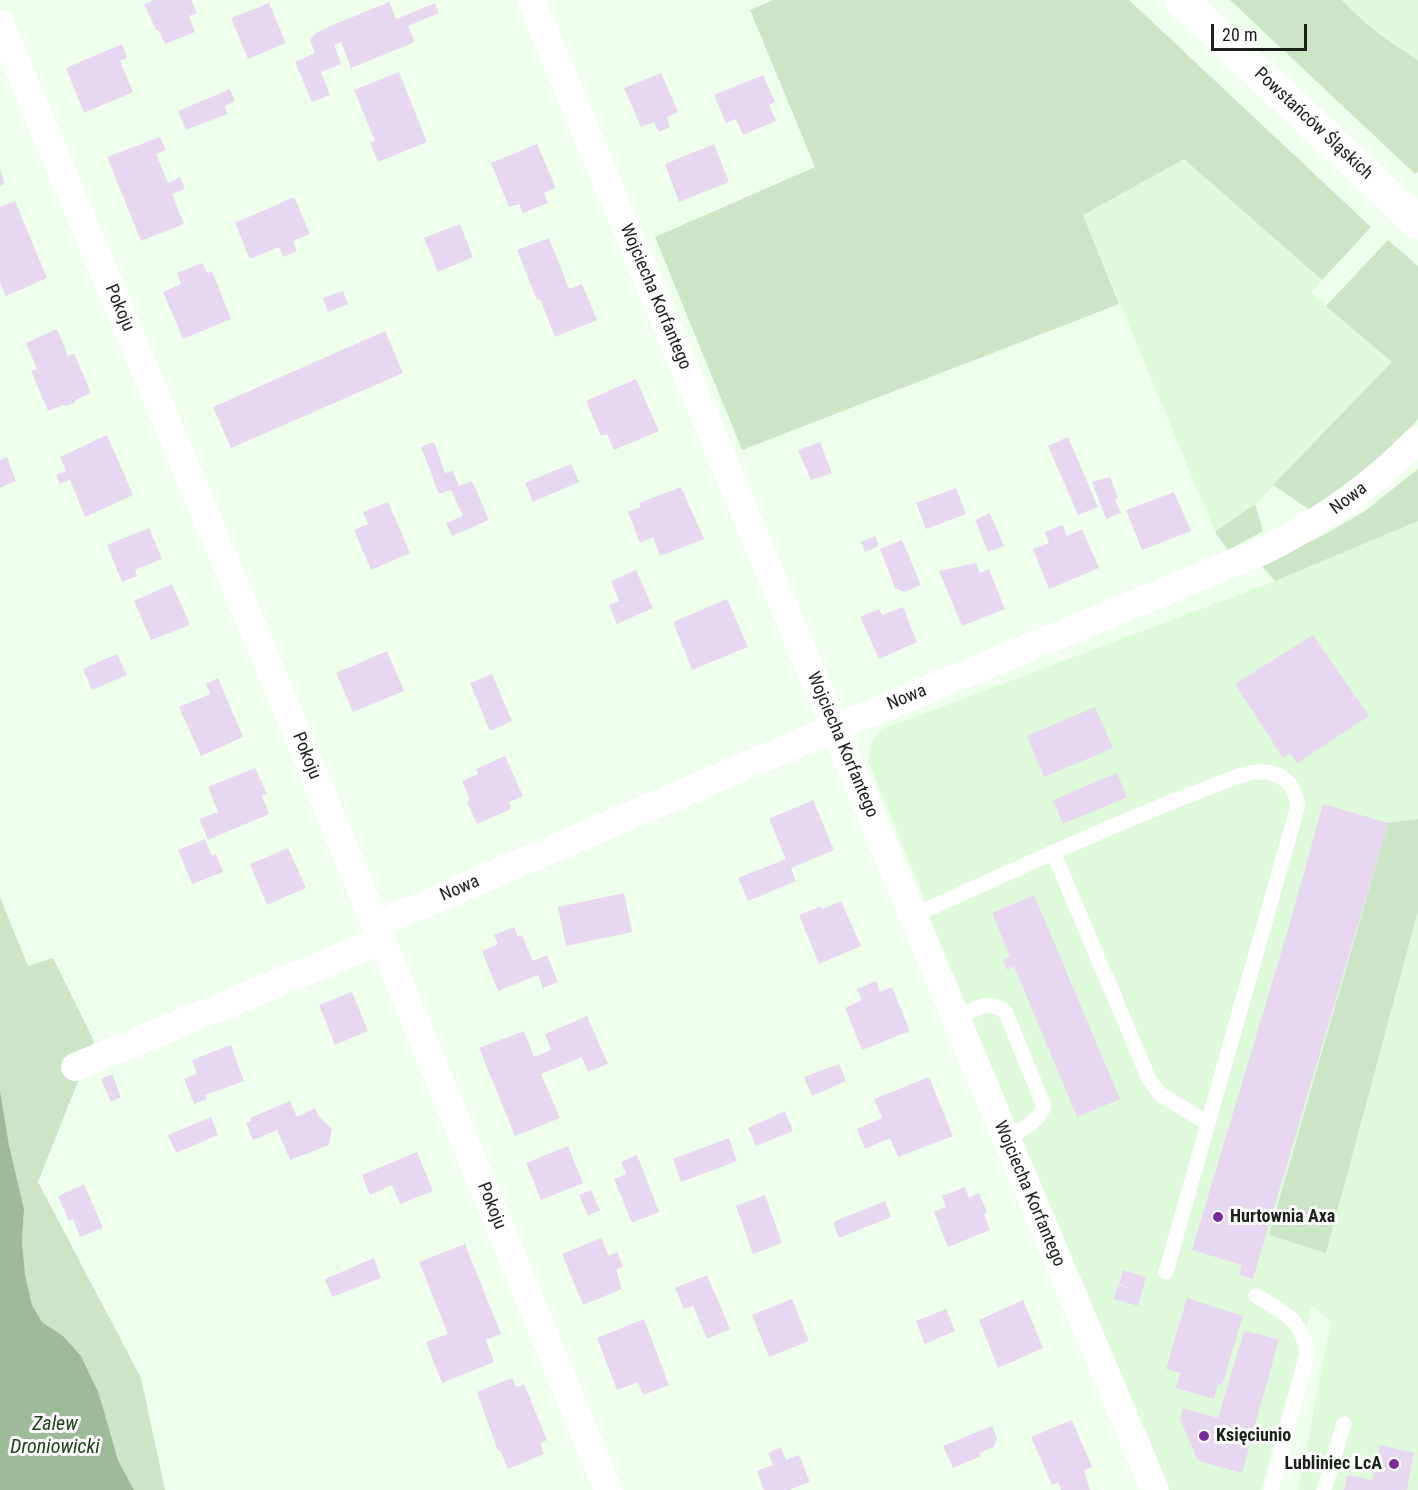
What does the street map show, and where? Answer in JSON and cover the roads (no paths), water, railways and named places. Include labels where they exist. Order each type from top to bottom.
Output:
[{"type":"main road","name":"Powstańców Śląskich","points":[[1181,0],[1418,223]]},
{"type":"street","name":"Wojciecha Korfantego","points":[[531,0],[1155,1490]]},
{"type":"street","name":"Pokoju","points":[[0,24],[379,932],[608,1490]]},
{"type":"street","name":"Nowa","points":[[75,1066],[835,727],[1197,579],[1287,539],[1325,517],[1359,493],[1418,439]]},
{"type":"lane","points":[[913,916],[1053,852],[1240,775],[1258,772],[1275,775],[1289,781],[1298,805],[1166,1272]]},
{"type":"lane","points":[[1053,852],[1149,1079],[1160,1094],[1207,1123]]},
{"type":"lane","points":[[956,1019],[987,1004],[997,1005],[1005,1011],[1044,1106],[1040,1116],[1032,1124],[1006,1138]]},
{"type":"lane","points":[[1256,1296],[1285,1312],[1296,1322],[1306,1338],[1307,1354],[1271,1490]]},
{"type":"lane","points":[[1324,1490],[1344,1424]]},
{"type":"water","name":"Zalew Droniowicki","points":[[0,1090],[9,1145],[24,1209],[22,1242],[25,1274],[32,1305],[42,1322],[63,1336],[81,1356],[99,1394],[118,1460],[134,1490],[0,1490]]},
{"type":"place","name":"Hurtownia Axa","points":[[1218,1217]]},
{"type":"place","name":"Księciunio","points":[[1204,1436]]},
{"type":"place","name":"Lubliniec LcA","points":[[1394,1464]]}]
